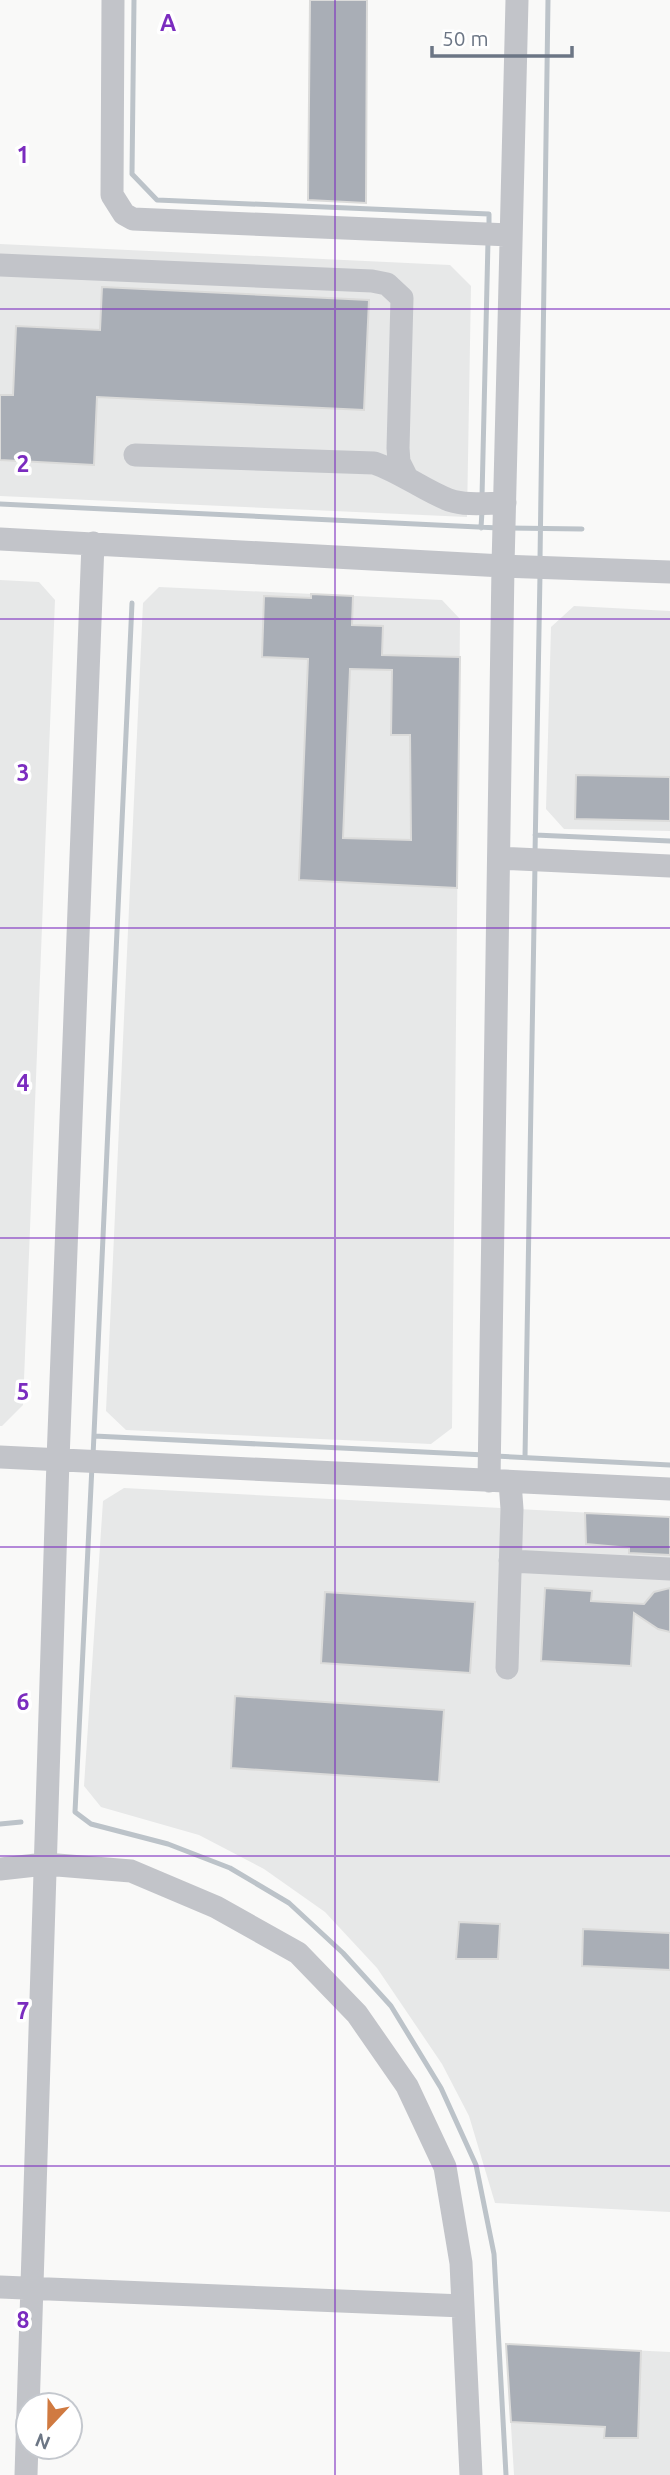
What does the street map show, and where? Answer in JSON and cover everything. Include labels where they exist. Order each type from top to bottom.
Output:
[{"type":"lane","points":[[113,0],[111,195],[124,214],[134,219],[512,235]]},
{"type":"lane","points":[[507,1668],[510,1560],[500,1481],[499,858],[503,566],[517,0]]},
{"type":"lane","points":[[0,265],[372,281],[387,284],[402,298],[398,448],[399,462],[406,476]]},
{"type":"lane","points":[[135,455],[374,463],[406,476],[449,499],[467,503],[505,503]]},
{"type":"lane","points":[[0,539],[503,566],[670,572]]},
{"type":"lane","points":[[26,2475],[58,1460],[93,544]]},
{"type":"lane","points":[[499,858],[670,866]]},
{"type":"lane","points":[[0,1457],[670,1489]]},
{"type":"lane","points":[[510,1560],[670,1569]]},
{"type":"lane","points":[[0,1868],[45,1864],[131,1871],[216,1907],[298,1953],[357,2014],[407,2086],[444,2167],[461,2263],[471,2475]]},
{"type":"lane","points":[[0,2287],[463,2306]]},
{"type":"shaded area","points":[[0,244],[450,265],[471,286],[467,517],[0,496]]},
{"type":"shaded area","points":[[0,580],[39,582],[55,600],[23,1405],[2,1426],[0,1426]]},
{"type":"shaded area","points":[[159,587],[442,600],[460,619],[452,1428],[431,1444],[126,1430],[106,1411],[143,603]]},
{"type":"shaded area","points":[[574,606],[670,611],[670,831],[564,829],[546,809],[551,627]]},
{"type":"shaded area","points":[[124,1488],[670,1517],[670,2212],[495,2203],[469,2116],[442,2064],[377,1968],[325,1912],[264,1869],[199,1835],[101,1807],[84,1786],[103,1501]]},
{"type":"shaded area","points":[[506,2344],[670,2352],[670,2475],[514,2475]]},
{"type":"building","points":[[310,0],[367,0],[366,203],[308,200]]},
{"type":"building","points":[[102,287],[369,300],[364,410],[97,397],[94,465],[0,460],[0,395],[13,395],[16,326],[100,330]]},
{"type":"building","points":[[311,594],[353,596],[352,625],[383,626],[382,655],[460,657],[457,888],[299,880],[308,659],[262,657],[264,596],[311,598]],"holes":[[[350,669],[392,670],[391,735],[410,735],[411,840],[343,838]]]},
{"type":"building","points":[[576,775],[670,777],[670,821],[575,819]]},
{"type":"building","points":[[585,1513],[670,1517],[670,1555],[629,1553],[629,1548],[586,1544]]},
{"type":"building","points":[[545,1588],[592,1591],[591,1601],[644,1604],[654,1592],[670,1588],[670,1632],[658,1629],[634,1613],[631,1666],[541,1661]]},
{"type":"building","points":[[325,1592],[475,1602],[470,1673],[321,1663]]},
{"type":"building","points":[[235,1696],[444,1710],[439,1782],[231,1768]]},
{"type":"building","points":[[459,1922],[500,1924],[498,1959],[456,1959]]},
{"type":"building","points":[[583,1929],[670,1933],[670,1970],[582,1966]]},
{"type":"building","points":[[506,2344],[641,2351],[638,2438],[604,2438],[605,2427],[511,2422]]},
{"type":"waterway","points":[[134,0],[132,174],[157,200],[489,214],[489,228]]},
{"type":"waterway","points":[[540,560],[548,0]]},
{"type":"waterway","points":[[482,497],[488,241]]},
{"type":"waterway","points":[[0,504],[499,528]]},
{"type":"waterway","points":[[481,528],[482,511]]},
{"type":"waterway","points":[[508,528],[582,529]]},
{"type":"waterway","points":[[535,854],[540,574]]},
{"type":"waterway","points":[[93,1456],[132,603]]},
{"type":"waterway","points":[[535,835],[670,841]]},
{"type":"waterway","points":[[525,1457],[535,864]]},
{"type":"waterway","points":[[94,1436],[485,1455]]},
{"type":"waterway","points":[[495,1456],[670,1465]]},
{"type":"waterway","points":[[92,1466],[75,1812],[91,1824],[168,1844],[230,1868],[289,1903],[343,1953],[391,2006],[441,2088],[476,2165],[494,2254],[506,2475]]},
{"type":"waterway","points":[[0,1824],[21,1822]]}]
